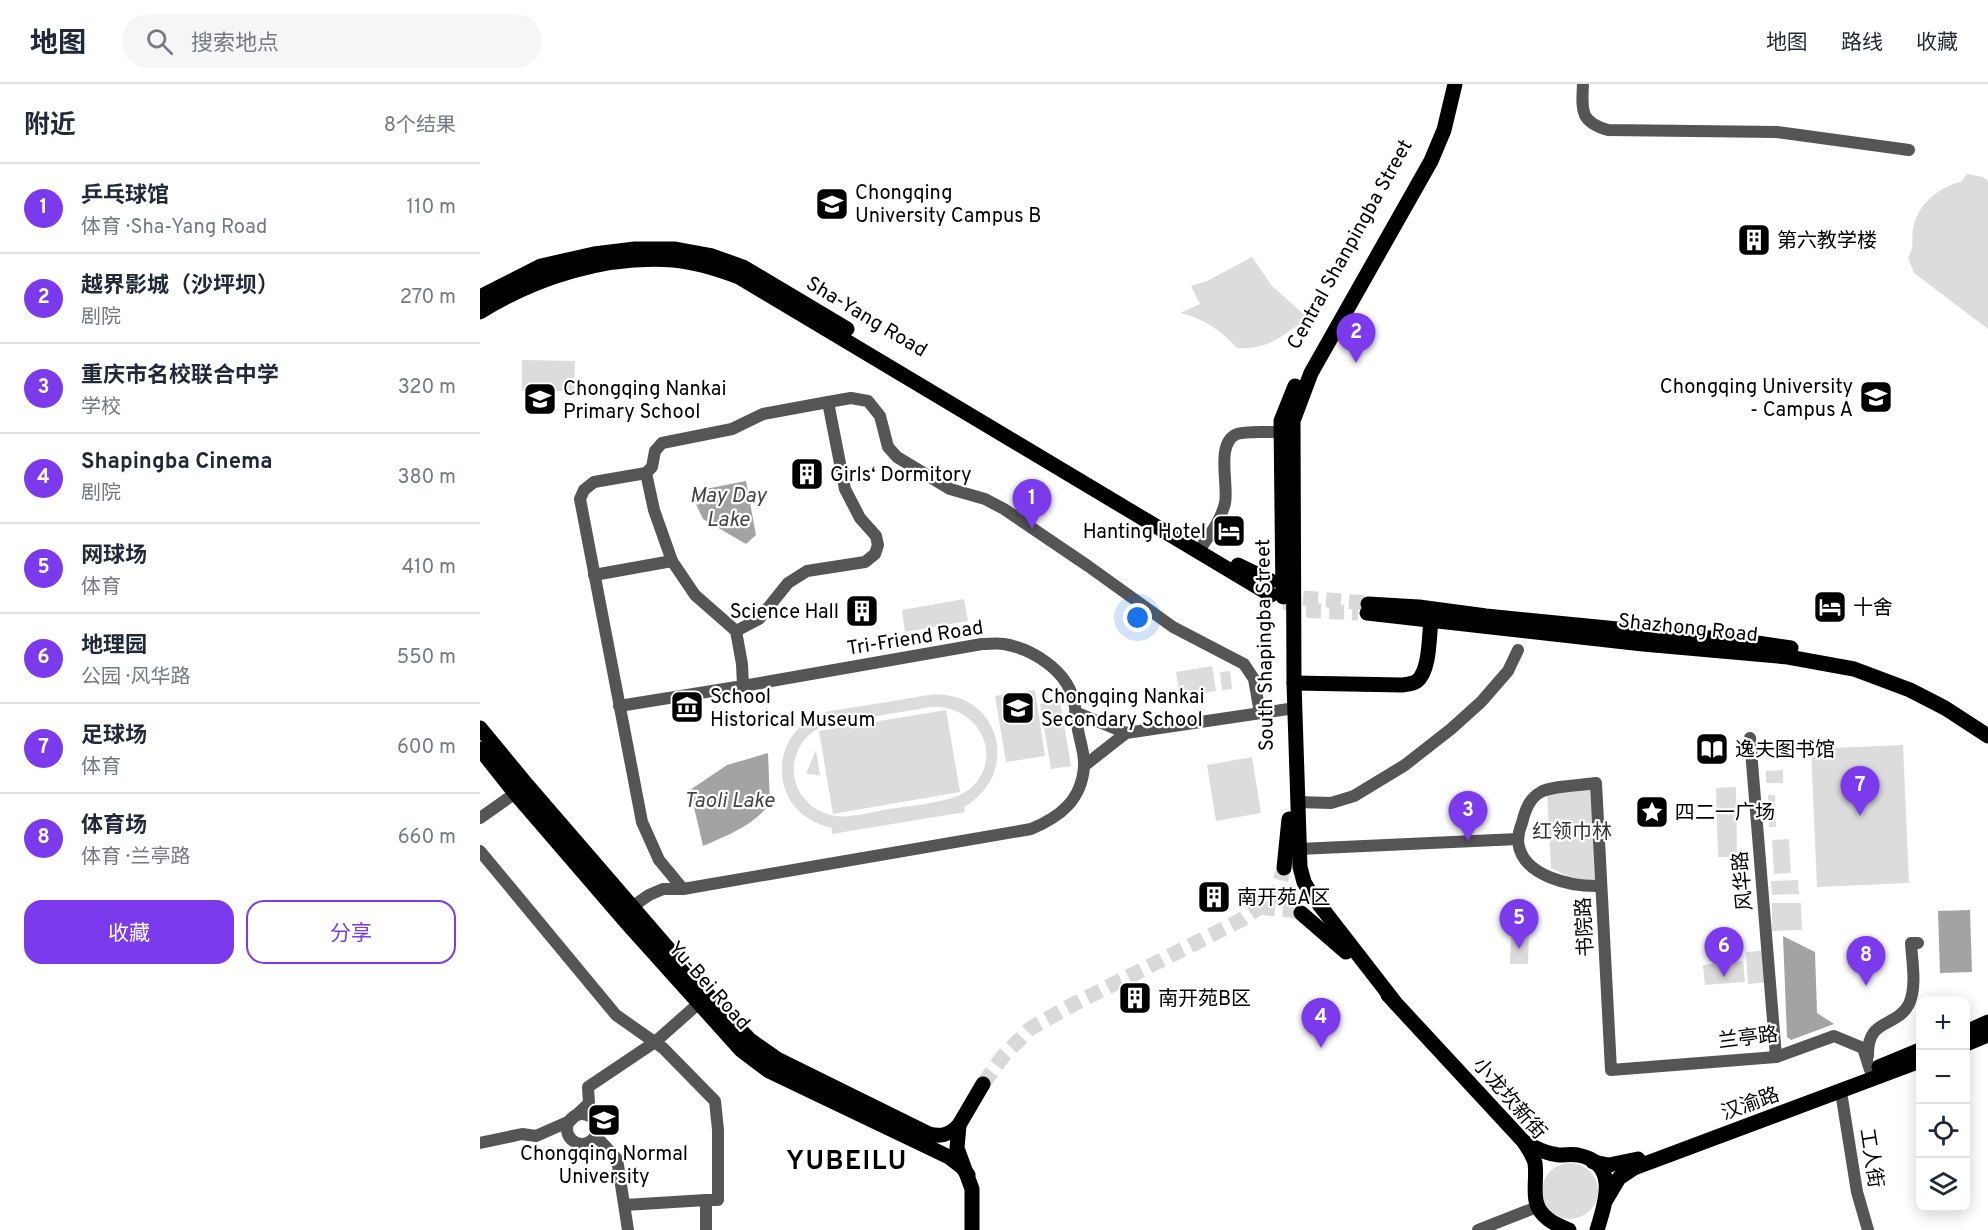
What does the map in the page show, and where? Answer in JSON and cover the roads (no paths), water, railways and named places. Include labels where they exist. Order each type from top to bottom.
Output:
[{"type":"main road","name":"Central Shanpingba Street","points":[[1287,432],[1289,398],[1426,150],[1445,84]]},
{"type":"main road","name":"Central Shanpingba Street","points":[[1287,432],[1311,373],[1431,161],[1444,130],[1455,84]]},
{"type":"main road","name":"Sha-Yang Road","points":[[480,297],[541,266],[594,254],[634,249],[674,249],[712,256],[743,267],[776,286],[1201,548]]},
{"type":"main road","name":"Sha-Yang Road","points":[[480,312],[502,298],[545,279],[596,266],[635,261],[673,260],[710,267],[739,277],[771,295],[1201,548]]},
{"type":"main road","name":"South Shapingba Street","points":[[1287,432],[1294,682],[1290,709],[1298,802],[1300,867],[1304,882]]},
{"type":"main road","name":"South Shapingba Street","points":[[1284,868],[1289,824],[1290,709],[1287,432]]},
{"type":"main road","points":[[1201,548],[1248,571],[1271,588]]},
{"type":"main road","name":"Shazhong Road","points":[[1988,724],[1949,699],[1914,681],[1855,660],[1823,654],[1750,642],[1486,616],[1419,607],[1367,608],[1431,620],[1632,643],[1788,657],[1854,669],[1910,690],[1945,708],[1988,736]]},
{"type":"main road","points":[[1294,682],[1403,685],[1415,683],[1423,676],[1426,665],[1431,620]]},
{"type":"main road","name":"Yu-Bei Road","points":[[480,728],[521,789]]},
{"type":"main road","name":"Yu-Bei Road","points":[[480,748],[521,789],[626,911],[698,1004],[741,1050],[769,1071],[949,1157],[968,1175]]},
{"type":"main road","name":"小龙坎新街","points":[[1304,882],[1394,1001]]},
{"type":"main road","name":"Yu-Bei Road","points":[[626,911],[750,1040],[777,1059],[929,1134],[940,1136],[955,1130],[959,1125]]},
{"type":"main road","name":"小龙坎新街","points":[[1301,913],[1338,944],[1394,1001],[1524,1142],[1535,1163],[1534,1191],[1537,1207]]},
{"type":"main road","points":[[1970,1030],[1988,1022]]},
{"type":"main road","points":[[1970,1042],[1988,1035]]},
{"type":"main road","name":"汉渝路","points":[[1524,1142],[1549,1153],[1578,1155],[1609,1165],[1635,1161],[1869,1067],[1916,1051]]},
{"type":"main road","name":"汉渝路","points":[[1606,1200],[1618,1178],[1634,1168],[1916,1063]]},
{"type":"main road","points":[[972,1230],[972,1189],[957,1148],[959,1125],[983,1084]]},
{"type":"main road","points":[[1593,1161],[1604,1174],[1606,1200],[1597,1230]]},
{"type":"main road","points":[[1537,1207],[1549,1220],[1569,1230]]},
{"type":"street","points":[[1582,84],[1582,112],[1597,127],[1608,130],[1777,132],[1909,150]]},
{"type":"street","points":[[683,890],[659,860],[642,822],[580,499],[584,490],[594,482],[646,473],[652,467],[655,451],[662,443],[732,429],[763,414],[851,398],[868,401],[880,416],[888,447],[897,458],[950,489],[985,499],[1004,509],[1173,627],[1244,664],[1254,679],[1260,713]]},
{"type":"street","points":[[736,631],[759,619],[788,583],[807,571],[865,562],[876,554],[878,545],[876,536],[860,518],[846,489],[828,402]]},
{"type":"street","points":[[1201,548],[1220,518],[1226,502],[1225,447],[1231,438],[1238,434],[1287,432]]},
{"type":"street","points":[[646,473],[654,510],[672,561],[695,595],[736,631],[742,664],[742,686]]},
{"type":"street","points":[[594,576],[672,561]]},
{"type":"street","name":"Tri-Friend Road","points":[[619,706],[982,644],[1004,644],[1031,654],[1052,667],[1064,679],[1073,697],[1075,712]]},
{"type":"street","points":[[1298,802],[1331,803],[1354,796],[1406,765],[1481,702],[1508,671],[1518,650]]},
{"type":"street","points":[[1084,766],[1126,733],[1290,709]]},
{"type":"street","points":[[1075,712],[1126,733]]},
{"type":"street","points":[[626,911],[663,889],[683,890],[1031,829],[1050,821],[1066,810],[1079,789],[1084,766],[1075,712]]},
{"type":"street","name":"风华路","points":[[1750,738],[1776,1056]]},
{"type":"street","name":"书院路","points":[[1518,839],[1527,806],[1542,791],[1596,783],[1611,1070]]},
{"type":"street","points":[[480,818],[521,789]]},
{"type":"street","points":[[1299,849],[1518,839],[1521,852],[1530,866],[1540,872],[1558,880],[1582,886],[1601,886]]},
{"type":"street","points":[[480,851],[616,1015],[663,1048],[715,1101],[718,1130],[718,1200],[625,1205]]},
{"type":"street","points":[[1869,1067],[1870,1036],[1879,1027],[1901,1013],[1909,1004],[1913,992],[1911,943],[1918,943]]},
{"type":"street","points":[[596,1135],[584,1144],[570,1139],[567,1130],[570,1121],[589,1103],[588,1087],[655,1042],[698,1004]]},
{"type":"street","name":"兰亭路","points":[[1611,1070],[1776,1056],[1834,1036],[1863,1048],[1869,1067]]},
{"type":"street","name":"工人街","points":[[1841,1092],[1857,1192],[1868,1230]]},
{"type":"street","points":[[480,1143],[522,1134],[536,1136],[570,1121],[577,1115],[591,1117],[596,1126],[596,1135],[617,1160],[628,1230]]},
{"type":"street","points":[[706,1200],[706,1230]]},
{"type":"street","points":[[1478,1230],[1537,1207]]},
{"type":"water","name":"May Day Lake","points":[[746,481],[756,535],[746,544],[703,519],[694,500],[700,490]]},
{"type":"water","name":"Taoli Lake","points":[[768,753],[770,804],[747,824],[703,846],[690,790],[727,765]]},
{"type":"water","points":[[1970,910],[1972,972],[1940,973],[1938,911]]},
{"type":"water","points":[[1783,936],[1815,952],[1817,1013],[1834,1024],[1791,1040],[1787,1037]]},
{"type":"tunnel","points":[[1283,587],[1303,598],[1368,603]]},
{"type":"tunnel","points":[[1285,602],[1301,610],[1358,613]]},
{"type":"tunnel","points":[[983,1084],[1004,1055],[1031,1028],[1241,920],[1260,907],[1278,890],[1284,868]]},
{"type":"tunnel","points":[[1260,907],[1301,913]]},
{"type":"place","name":"Chongqing University Campus B","points":[[832,204]]},
{"type":"place","name":"第六教学楼","points":[[1754,240]]},
{"type":"place","name":"越界影城（沙坪坝）","points":[[1356,363]]},
{"type":"place","name":"Chongqing University - Campus A","points":[[1876,397]]},
{"type":"place","name":"Chongqing Nankai Primary School","points":[[540,399]]},
{"type":"place","name":"Girls‘ Dormitory","points":[[807,474]]},
{"type":"place","name":"乒乓球馆","points":[[1032,529]]},
{"type":"place","name":"Hanting Hotel","points":[[1229,531]]},
{"type":"place","name":"十舍","points":[[1830,607]]},
{"type":"place","name":"Science Hall","points":[[862,611]]},
{"type":"place","name":"School Historical Museum","points":[[687,707]]},
{"type":"place","name":"Chongqing Nankai Secondary School","points":[[1018,708]]},
{"type":"place","name":"逸夫图书馆","points":[[1712,749]]},
{"type":"place","name":"四二一广场","points":[[1652,812]]},
{"type":"place","name":"足球场","points":[[1860,816]]},
{"type":"place","name":"重庆市名校联合中学","points":[[1468,841]]},
{"type":"place","name":"南开苑A区","points":[[1214,897]]},
{"type":"place","name":"网球场","points":[[1519,949]]},
{"type":"place","name":"地理园","points":[[1724,977]]},
{"type":"place","name":"体育场","points":[[1866,986]]},
{"type":"place","name":"南开苑B区","points":[[1135,998]]},
{"type":"place","name":"Shapingba Cinema","points":[[1321,1048]]},
{"type":"place","name":"Chongqing Normal University","points":[[604,1120]]},
{"type":"district","name":"YUBEILU","points":[[847,1160]]},
{"type":"park label","name":"红领巾林","points":[[1572,831]]}]
